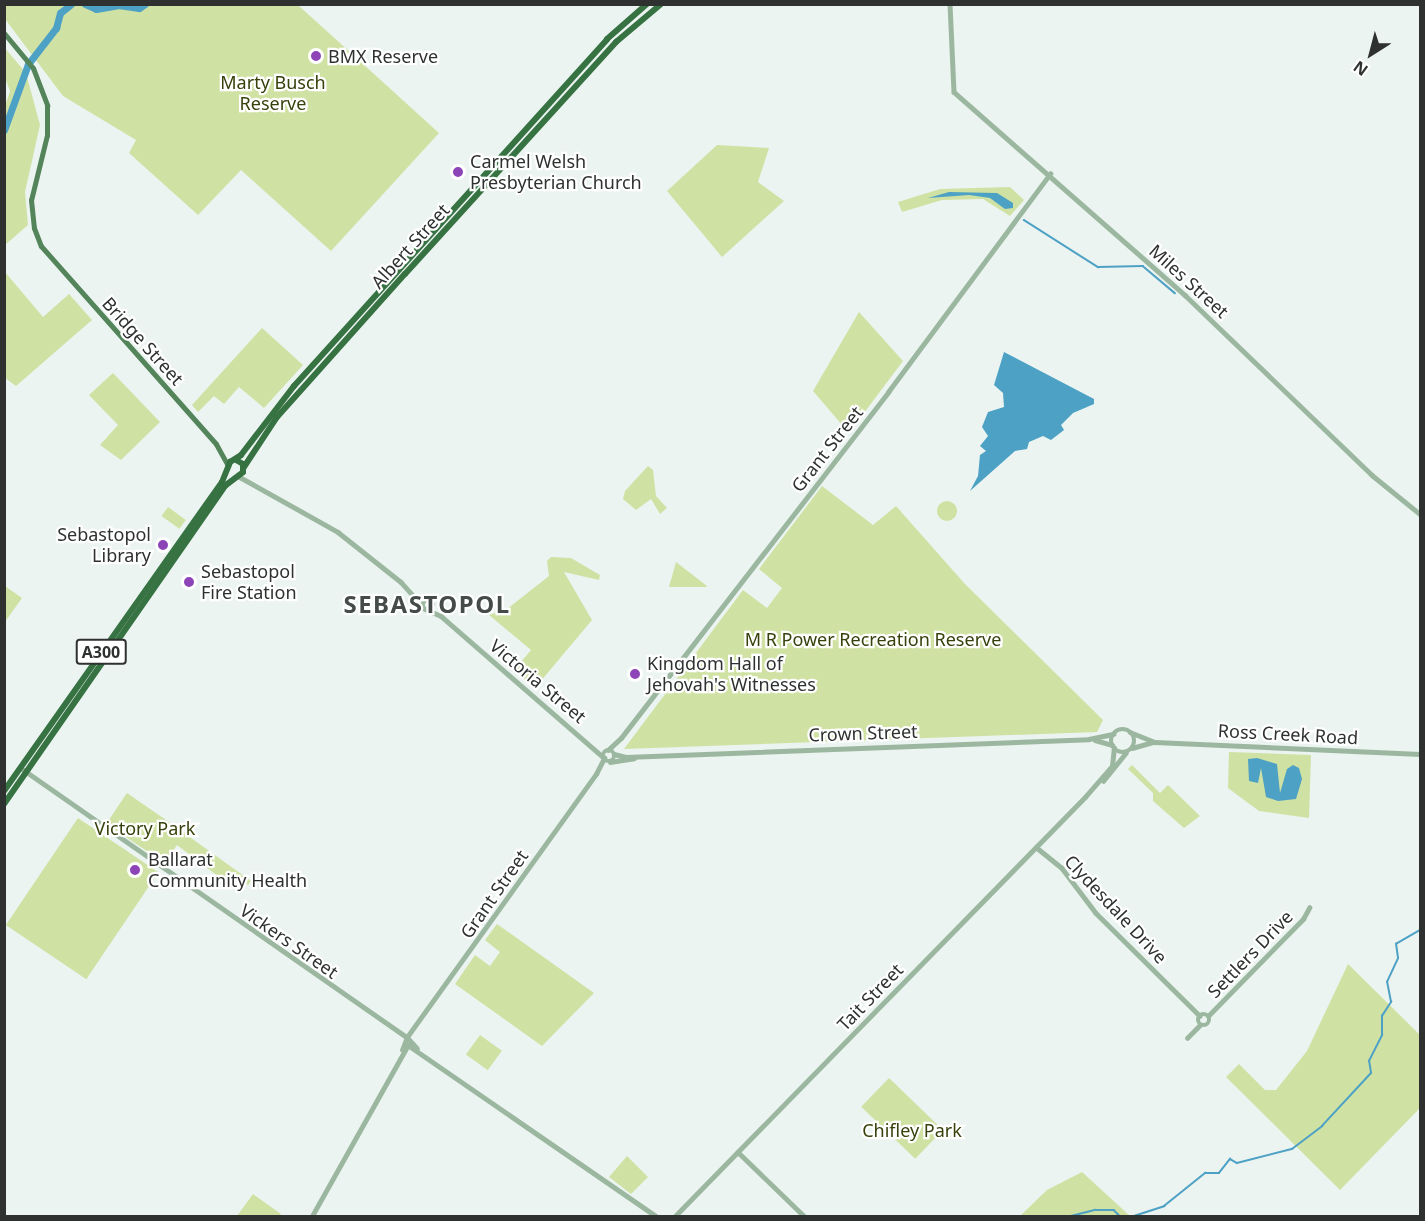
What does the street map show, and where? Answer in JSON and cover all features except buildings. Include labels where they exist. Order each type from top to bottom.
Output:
[{"type":"highway","name":"Albert Street","points":[[228,467],[354,320],[607,39],[646,4]]},
{"type":"highway","name":"Albert Street","points":[[238,476],[277,417],[405,274],[616,42],[661,4]]},
{"type":"highway","points":[[236,460],[244,468]]},
{"type":"highway","points":[[228,467],[238,476]]},
{"type":"highway","name":"A300","points":[[4,790],[228,467]]},
{"type":"highway","name":"A300","points":[[4,804],[221,492],[238,476]]},
{"type":"main road","name":"Bridge Street","points":[[4,33],[23,54],[35,72],[46,100],[48,128],[33,185],[31,214],[38,240],[48,257],[216,444]]},
{"type":"main road","points":[[216,444],[236,460]]},
{"type":"main road","points":[[216,444],[228,467]]},
{"type":"street","name":"Miles Street","points":[[950,4],[954,92],[1050,174],[1237,343],[1398,498],[1420,514]]},
{"type":"street","name":"Grant Street","points":[[312,1216],[407,1041],[596,774],[608,750],[621,738],[1050,174]]},
{"type":"street","points":[[244,468],[260,486]]},
{"type":"street","points":[[238,476],[260,486],[333,529],[413,592],[426,599],[422,604],[413,592]]},
{"type":"street","name":"Victoria Street","points":[[426,599],[441,616],[590,742],[610,762]]},
{"type":"street","name":"Victoria Street","points":[[422,604],[441,616]]},
{"type":"street","points":[[427,609],[432,604]]},
{"type":"street","points":[[1121,729],[1155,742],[1130,750],[1113,747],[1113,734],[1121,729]]},
{"type":"street","points":[[1130,732],[1134,741],[1130,750]]},
{"type":"street","name":"Crown Street","points":[[614,753],[639,756],[1089,739],[1113,734]]},
{"type":"street","name":"Grant Street","points":[[596,774],[610,762],[621,738]]},
{"type":"street","name":"Crown Street","points":[[1089,739],[1113,747]]},
{"type":"street","name":"Victoria Street","points":[[590,742],[614,753]]},
{"type":"street","name":"Ross Creek Road","points":[[1155,742],[1420,754]]},
{"type":"street","name":"Tait Street","points":[[1085,797],[1112,766],[1113,747]]},
{"type":"street","name":"Tait Street","points":[[675,1216],[1130,750]]},
{"type":"street","name":"Crown Street","points":[[610,762],[639,756]]},
{"type":"street","name":"Vickers Street","points":[[21,768],[656,1216]]},
{"type":"street","name":"Clydesdale Drive","points":[[1036,847],[1062,868],[1096,913],[1200,1016]]},
{"type":"street","name":"Settlers Drive","points":[[1200,1025],[1208,1024],[1208,1016],[1302,921],[1309,908]]},
{"type":"street","points":[[1187,1038],[1200,1025],[1200,1016],[1208,1016]]},
{"type":"street","points":[[738,1152],[804,1216]]},
{"type":"green space","name":"Marty Busch Reserve","points":[[5,4],[298,5],[439,133],[331,251],[241,170],[198,215],[129,153],[136,140],[63,96],[5,19]]},
{"type":"green space","points":[[4,47],[26,73],[40,125],[25,192],[28,225],[5,245],[4,109],[10,91],[5,78]]},
{"type":"green space","points":[[717,145],[769,148],[758,182],[784,201],[722,257],[667,191]]},
{"type":"green space","points":[[1010,187],[1024,200],[1010,216],[983,199],[942,200],[902,212],[898,202],[940,189]]},
{"type":"green space","points":[[5,272],[43,317],[69,294],[92,320],[16,386],[5,378]]},
{"type":"green space","points":[[859,312],[903,361],[849,433],[813,391]]},
{"type":"green space","points":[[262,328],[303,365],[264,408],[239,387],[224,404],[214,396],[198,412],[192,405]]},
{"type":"green space","points":[[113,373],[160,422],[121,460],[100,445],[118,425],[89,395]]},
{"type":"green space","points":[[648,466],[653,470],[656,496],[667,508],[660,514],[651,499],[636,510],[623,499],[625,491]]},
{"type":"green space","name":"M R Power Recreation Reserve","points":[[822,486],[873,525],[896,506],[965,584],[1103,720],[1097,732],[624,749],[743,590],[767,608],[782,588],[759,569]]},
{"type":"green space","points":[[947,501],[954,504],[957,511],[954,518],[947,521],[940,518],[937,511],[940,504]]},
{"type":"green space","points":[[168,507],[186,520],[179,529],[162,516]]},
{"type":"green space","points":[[551,557],[571,558],[600,575],[599,580],[564,572],[592,620],[535,688],[514,670],[531,650],[489,615],[507,609],[549,576],[547,561]]},
{"type":"green space","points":[[676,562],[707,586],[669,587]]},
{"type":"green space","points":[[5,586],[22,598],[5,622]]},
{"type":"green space","points":[[1229,752],[1311,755],[1309,818],[1259,811],[1228,788]]},
{"type":"green space","points":[[1132,765],[1160,793],[1168,785],[1200,816],[1184,828],[1153,801],[1153,793],[1128,769]]},
{"type":"green space","name":"Victory Park","points":[[127,793],[251,881],[248,885],[229,872],[223,880],[177,845],[165,863],[106,824]]},
{"type":"green space","points":[[78,818],[158,872],[86,979],[6,925]]},
{"type":"green space","points":[[497,924],[594,993],[542,1046],[455,984],[475,955],[490,966],[500,952],[485,940]]},
{"type":"green space","points":[[1348,964],[1420,1035],[1420,1108],[1340,1190],[1226,1077],[1239,1064],[1265,1090],[1276,1090],[1307,1051]]},
{"type":"green space","points":[[480,1035],[502,1051],[488,1070],[466,1054]]},
{"type":"green space","name":"Chifley Park","points":[[889,1078],[943,1130],[915,1159],[861,1107]]},
{"type":"green space","points":[[627,1156],[648,1177],[631,1194],[609,1177]]},
{"type":"green space","points":[[1082,1172],[1130,1216],[1020,1216],[1047,1190]]},
{"type":"green space","points":[[253,1194],[281,1214],[279,1216],[237,1216]]},
{"type":"water","points":[[949,192],[997,193],[1013,203],[1013,208],[1005,209],[990,198],[969,195],[928,198]]},
{"type":"water","points":[[1004,352],[1094,399],[1094,404],[1073,413],[1061,425],[1064,430],[1051,440],[1043,436],[1029,442],[1027,449],[1015,451],[970,491],[978,476],[980,455],[986,451],[980,446],[988,436],[982,427],[988,412],[1004,407],[1003,393],[994,385]]},
{"type":"water","points":[[1257,758],[1277,764],[1280,793],[1287,769],[1293,765],[1299,768],[1302,779],[1296,799],[1278,801],[1266,797],[1261,768],[1258,783],[1249,781],[1248,759]]},
{"type":"waterway","points":[[4,130],[28,64],[56,28],[60,13],[71,4]]},
{"type":"waterway","points":[[85,4],[96,9],[118,5],[139,8],[145,4]]},
{"type":"waterway","points":[[1024,220],[1098,267],[1143,266],[1175,293]]},
{"type":"waterway","points":[[1134,1216],[1164,1206],[1205,1173],[1219,1173],[1230,1159],[1237,1163],[1292,1149],[1322,1126],[1371,1073],[1369,1061],[1382,1035],[1382,1016],[1391,1002],[1387,982],[1398,958],[1396,944],[1420,930]]},
{"type":"waterway","points":[[1071,1216],[1095,1210],[1114,1210],[1120,1216]]},
{"type":"place","name":"BMX Reserve","points":[[316,56]]},
{"type":"place","name":"Carmel Welsh Presbyterian Church","points":[[458,172]]},
{"type":"place","name":"Sebastopol Library","points":[[163,545]]},
{"type":"place","name":"Sebastopol Fire Station","points":[[189,582]]},
{"type":"place","name":"Kingdom Hall of Jehovah's Witnesses","points":[[635,674]]},
{"type":"place","name":"Ballarat Community Health","points":[[135,870]]},
{"type":"district","name":"SEBASTOPOL","points":[[427,604]]}]
